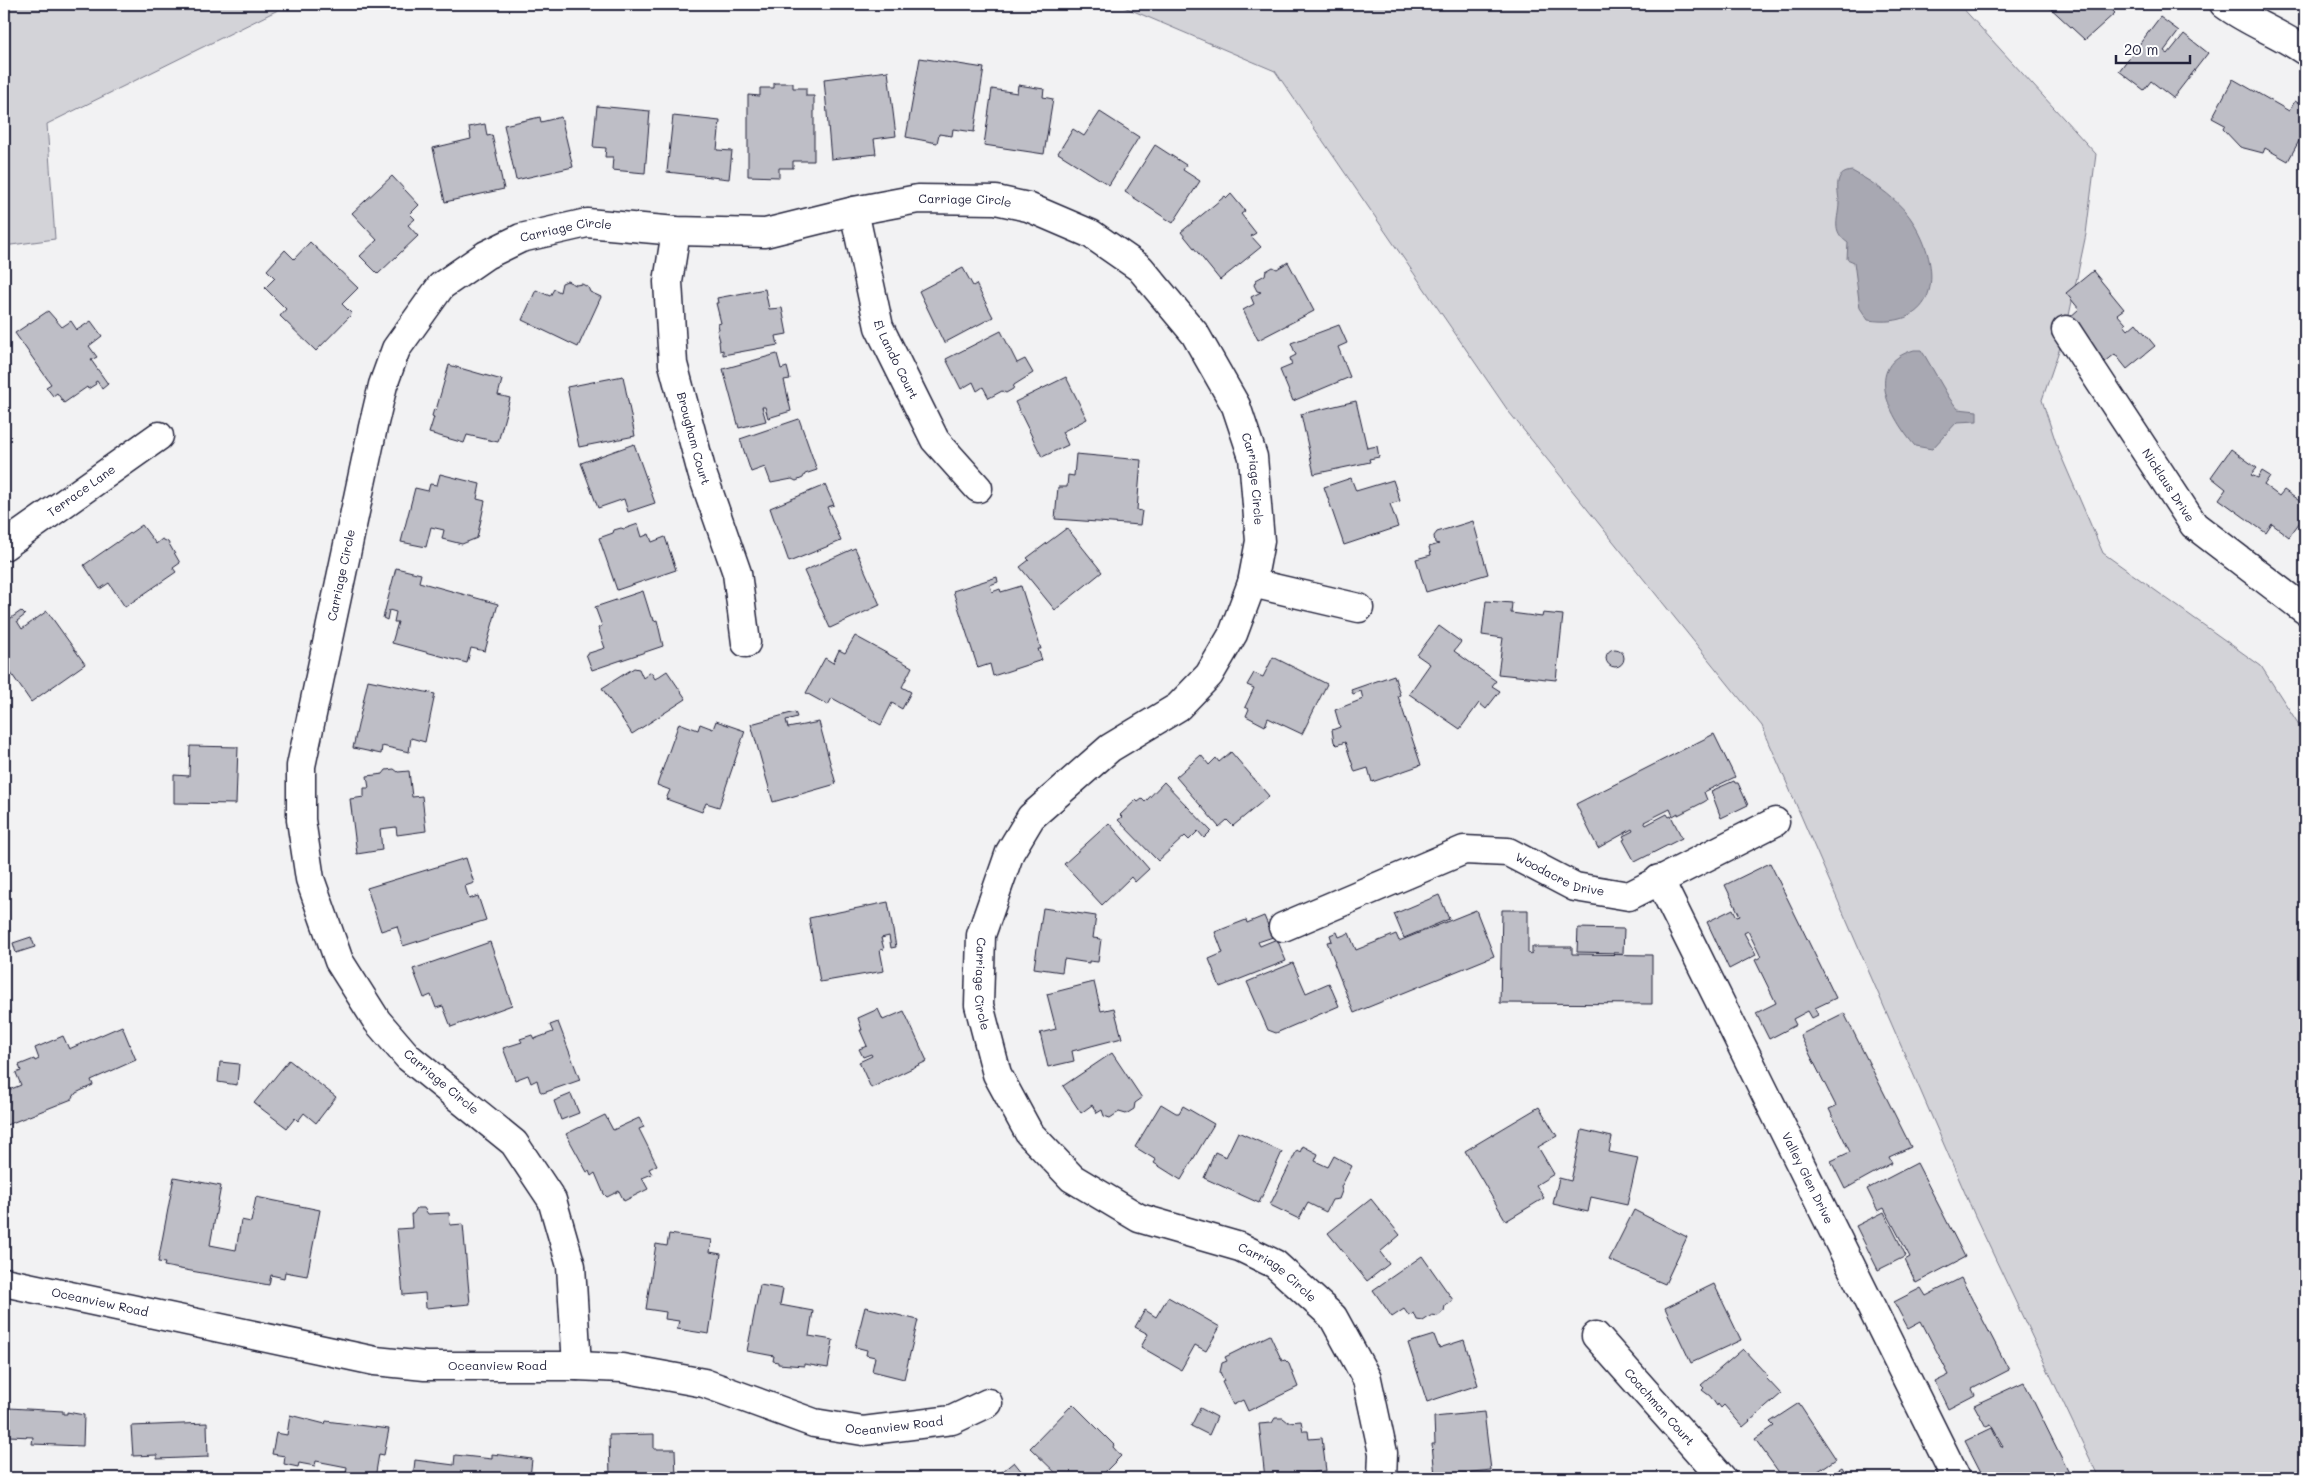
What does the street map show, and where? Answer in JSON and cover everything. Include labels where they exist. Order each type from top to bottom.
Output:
[{"type":"street","points":[[2224,4],[2238,14],[2294,43],[2305,51]]},
{"type":"street","name":"Carriage Circle","points":[[577,1366],[571,1266],[552,1200],[514,1143],[408,1056],[378,1021],[338,961],[310,878],[301,820],[301,766],[379,402],[396,349],[441,286],[486,255],[521,238],[587,223],[676,231],[766,233],[854,211],[918,199],[996,200],[1028,207],[1091,234],[1140,268],[1194,334],[1236,406],[1253,457],[1260,541],[1252,583],[1233,634],[1209,675],[1178,707],[1110,748],[1030,817],[1010,852],[981,935],[979,1005],[997,1074],[1029,1133],[1072,1178],[1139,1218],[1240,1247],[1275,1264],[1333,1317],[1367,1379],[1383,1453],[1382,1478]]},
{"type":"street","name":"El Lando Court","points":[[854,211],[879,327],[935,440],[978,488]]},
{"type":"street","name":"Brougham Court","points":[[676,231],[668,282],[673,364],[702,473],[737,573],[746,643]]},
{"type":"street","name":"Nicklaus Drive","points":[[2066,330],[2194,525],[2305,610]]},
{"type":"street","name":"Terrace Lane","points":[[4,546],[159,436]]},
{"type":"street","points":[[1252,583],[1359,608]]},
{"type":"street","name":"Woodacre Drive","points":[[1283,927],[1464,850],[1508,852],[1575,887],[1629,896],[1659,879],[1775,822]]},
{"type":"street","name":"Valley Glen Drive","points":[[1659,879],[1956,1478]]},
{"type":"street","name":"Oceanview Road","points":[[4,1282],[375,1361],[425,1366],[577,1366],[622,1368],[704,1383],[814,1423],[863,1431],[952,1420],[988,1403]]},
{"type":"street","name":"Coachman Court","points":[[1596,1336],[1722,1478]]},
{"type":"shaded area","points":[[4,4],[290,4],[47,124],[55,239],[4,246]]},
{"type":"shaded area","points":[[1117,4],[1959,4],[2096,154],[2086,234],[2066,330],[2042,400],[2058,449],[2103,553],[2261,666],[2305,734],[2305,1478],[2099,1478],[1975,1216],[1762,726],[1509,412],[1275,71]]},
{"type":"shaded area","points":[[1852,171],[1879,187],[1903,208],[1915,225],[1924,244],[1931,279],[1928,295],[1920,307],[1908,316],[1891,321],[1868,320],[1860,308],[1854,262],[1847,259],[1848,243],[1842,238],[1837,229],[1839,178],[1846,172]]},
{"type":"shaded area","points":[[1914,350],[1921,350],[1958,409],[1977,411],[1977,421],[1957,422],[1932,449],[1915,446],[1897,421],[1886,393],[1885,380],[1888,367],[1898,357]]},
{"type":"building","points":[[2046,4],[2106,4],[2115,13],[2085,40]]},
{"type":"building","points":[[2160,17],[2179,31],[2164,51],[2168,54],[2184,34],[2208,53],[2173,98],[2151,81],[2144,90],[2119,71]]},
{"type":"building","points":[[920,58],[984,68],[974,132],[953,129],[952,136],[939,134],[937,143],[906,137]]},
{"type":"building","points":[[888,71],[896,136],[874,139],[876,154],[831,159],[824,79]]},
{"type":"building","points":[[2233,79],[2289,111],[2295,101],[2305,107],[2305,144],[2299,141],[2288,161],[2265,148],[2263,153],[2240,147],[2223,129],[2225,125],[2212,118]]},
{"type":"building","points":[[774,83],[793,83],[793,88],[806,88],[806,96],[814,96],[814,161],[793,161],[793,168],[779,168],[779,177],[748,176],[748,95],[760,96],[760,88],[774,88]]},
{"type":"building","points":[[1018,85],[1044,89],[1043,97],[1053,99],[1044,154],[984,145],[992,89],[1017,93]]},
{"type":"building","points":[[597,106],[650,111],[645,173],[612,170],[613,157],[605,157],[606,148],[593,147]]},
{"type":"building","points":[[1100,112],[1139,137],[1109,185],[1058,153],[1073,129],[1084,136]]},
{"type":"building","points":[[673,116],[720,121],[717,150],[732,151],[729,179],[667,172]]},
{"type":"building","points":[[540,117],[541,122],[561,117],[573,167],[516,180],[504,125]]},
{"type":"building","points":[[485,124],[487,136],[492,135],[504,189],[445,202],[433,148],[471,139],[469,127]]},
{"type":"building","points":[[1155,145],[1186,165],[1183,170],[1200,181],[1173,223],[1125,192]]},
{"type":"building","points":[[392,176],[419,205],[410,214],[415,219],[408,225],[418,236],[378,274],[360,256],[377,240],[352,213]]},
{"type":"building","points":[[1231,194],[1245,211],[1241,214],[1256,233],[1251,236],[1261,247],[1220,280],[1181,232],[1225,196],[1227,198]]},
{"type":"building","points":[[310,242],[358,288],[342,304],[352,314],[316,351],[280,316],[286,309],[265,288],[275,278],[267,270],[285,250],[294,259]]},
{"type":"building","points":[[1288,262],[1314,311],[1258,340],[1243,310],[1254,304],[1251,297],[1261,292],[1257,291],[1254,285],[1256,280],[1273,267],[1277,269]]},
{"type":"building","points":[[963,268],[973,286],[976,284],[993,317],[944,343],[919,291]]},
{"type":"building","points":[[2093,271],[2124,309],[2117,314],[2126,324],[2124,325],[2128,330],[2136,323],[2155,346],[2127,369],[2115,354],[2105,362],[2069,318],[2079,309],[2066,293]]},
{"type":"building","points":[[567,281],[576,285],[582,284],[588,287],[590,292],[601,297],[578,347],[522,320],[536,290],[550,296],[554,289],[560,292],[562,283]]},
{"type":"building","points":[[765,289],[769,309],[782,308],[787,334],[776,336],[778,345],[723,355],[723,350],[720,351],[717,330],[719,329],[718,324],[721,323],[716,303],[718,303],[717,298]]},
{"type":"building","points":[[48,311],[62,327],[71,321],[77,330],[91,321],[102,336],[89,346],[97,357],[91,360],[108,384],[102,389],[97,381],[95,382],[96,384],[88,389],[87,387],[64,403],[57,393],[53,396],[46,387],[51,384],[15,333]]},
{"type":"building","points":[[1339,325],[1347,343],[1338,347],[1350,377],[1293,401],[1280,370],[1292,365],[1290,358],[1296,355],[1291,343]]},
{"type":"building","points":[[1001,331],[1017,363],[1025,359],[1033,373],[1014,385],[1013,389],[1006,393],[1002,391],[989,398],[983,387],[977,391],[973,382],[961,389],[946,359]]},
{"type":"building","points":[[777,354],[781,369],[787,367],[790,379],[784,380],[791,411],[768,418],[765,407],[762,407],[766,421],[739,428],[723,369]]},
{"type":"building","points":[[449,365],[502,380],[498,395],[510,398],[498,442],[467,435],[464,443],[429,433],[434,417],[432,416],[434,409],[436,410]]},
{"type":"building","points":[[623,376],[635,436],[579,447],[567,387]]},
{"type":"building","points":[[1066,377],[1087,419],[1062,432],[1068,445],[1042,457],[1015,402]]},
{"type":"building","points":[[1356,401],[1367,448],[1377,446],[1379,457],[1369,459],[1370,462],[1314,474],[1301,414]]},
{"type":"building","points":[[799,419],[817,470],[805,474],[803,478],[796,481],[792,479],[771,483],[765,467],[751,472],[740,439]]},
{"type":"building","points":[[634,444],[655,503],[628,512],[624,499],[598,508],[581,463]]},
{"type":"building","points":[[2231,449],[2257,468],[2251,475],[2258,478],[2262,471],[2270,476],[2264,485],[2279,496],[2284,490],[2305,505],[2305,515],[2289,537],[2272,524],[2266,533],[2219,499],[2226,489],[2211,477]]},
{"type":"building","points":[[1076,454],[1141,460],[1137,510],[1142,511],[1140,525],[1055,519],[1058,487],[1067,487],[1068,475],[1074,476]]},
{"type":"building","points":[[440,474],[480,484],[477,499],[485,501],[477,538],[462,544],[442,539],[444,530],[431,527],[426,547],[401,542],[415,488],[428,491],[430,484],[437,485]]},
{"type":"building","points":[[1351,478],[1356,491],[1393,480],[1400,501],[1390,504],[1398,527],[1344,545],[1324,487]]},
{"type":"building","points":[[825,485],[834,505],[827,507],[841,541],[789,562],[770,508]]},
{"type":"building","points":[[1473,521],[1488,574],[1426,592],[1416,559],[1431,555],[1429,547],[1439,544],[1435,543],[1434,536],[1437,532]]},
{"type":"building","points":[[638,524],[642,537],[649,534],[652,542],[665,537],[676,570],[617,590],[599,538],[613,533],[614,530]]},
{"type":"building","points":[[142,525],[156,544],[162,539],[168,542],[180,563],[173,568],[176,572],[125,607],[109,583],[100,589],[84,565]]},
{"type":"building","points":[[1067,528],[1102,572],[1055,610],[1020,567],[1029,560],[1027,558]]},
{"type":"building","points":[[855,548],[880,605],[830,628],[804,571]]},
{"type":"building","points":[[396,568],[421,574],[419,582],[498,604],[485,651],[471,648],[467,663],[392,643],[398,622],[394,622],[396,612],[389,610],[387,620],[383,618]]},
{"type":"building","points":[[997,577],[998,582],[990,585],[992,592],[1000,589],[1001,592],[1021,586],[1041,649],[1038,649],[1042,660],[993,676],[990,664],[978,668],[953,591]]},
{"type":"building","points":[[643,591],[651,617],[653,617],[654,621],[657,620],[663,646],[592,670],[586,654],[605,648],[598,628],[602,626],[595,607]]},
{"type":"building","points":[[1486,601],[1512,603],[1511,613],[1542,617],[1543,613],[1563,615],[1556,680],[1498,674],[1503,638],[1482,635]]},
{"type":"building","points":[[21,611],[25,615],[17,621],[22,629],[47,611],[85,664],[31,702],[4,663],[4,623]]},
{"type":"building","points":[[1439,626],[1461,642],[1454,651],[1496,681],[1492,686],[1500,691],[1486,709],[1479,703],[1460,729],[1409,694],[1430,664],[1417,655]]},
{"type":"building","points":[[855,636],[912,667],[902,687],[911,692],[902,709],[892,703],[881,725],[832,698],[828,705],[806,693],[825,658],[833,663],[839,650],[845,653]]},
{"type":"building","points":[[1615,649],[1621,652],[1624,658],[1621,664],[1615,667],[1609,664],[1606,658],[1609,652]]},
{"type":"building","points":[[1273,657],[1327,684],[1302,734],[1268,718],[1265,726],[1246,716],[1249,709],[1245,707],[1254,688],[1247,685],[1254,673],[1263,677]]},
{"type":"building","points":[[634,668],[639,669],[643,678],[651,672],[655,679],[667,671],[686,699],[632,734],[602,688]]},
{"type":"building","points":[[1394,675],[1400,695],[1398,696],[1421,765],[1372,782],[1368,768],[1355,772],[1345,742],[1337,745],[1334,742],[1332,730],[1340,727],[1335,710],[1363,699],[1361,691],[1353,694],[1351,690]]},
{"type":"building","points":[[368,680],[435,694],[425,742],[411,738],[409,752],[382,746],[381,754],[353,748]]},
{"type":"building","points":[[795,712],[797,717],[786,720],[788,728],[819,722],[836,784],[773,802],[751,724]]},
{"type":"building","points":[[716,721],[745,731],[719,807],[706,803],[702,812],[666,799],[670,790],[657,785],[679,723],[698,730],[700,724],[713,729]]},
{"type":"building","points":[[1714,734],[1735,777],[1704,792],[1707,800],[1678,815],[1678,813],[1673,816],[1670,809],[1644,822],[1646,825],[1667,814],[1669,817],[1671,816],[1682,838],[1635,862],[1623,840],[1625,839],[1623,836],[1633,831],[1632,829],[1598,848],[1576,804]]},
{"type":"building","points":[[190,746],[238,747],[236,804],[174,803],[174,775],[189,776]]},
{"type":"building","points":[[1231,752],[1269,796],[1233,826],[1227,820],[1219,827],[1176,777],[1201,755],[1209,765],[1216,758],[1219,762]]},
{"type":"building","points":[[394,769],[398,772],[409,771],[412,797],[422,796],[426,831],[397,835],[396,827],[380,829],[382,850],[357,854],[350,799],[364,797],[364,788],[369,788],[367,776],[383,774],[386,770]]},
{"type":"building","points":[[1734,781],[1738,783],[1748,805],[1721,818],[1711,791]]},
{"type":"building","points":[[1164,782],[1211,831],[1204,838],[1198,831],[1189,840],[1185,836],[1158,861],[1118,820],[1122,817],[1120,815],[1136,800],[1138,802],[1142,799],[1145,802]]},
{"type":"building","points":[[1109,823],[1149,869],[1135,882],[1131,877],[1102,905],[1064,864]]},
{"type":"building","points":[[466,858],[474,883],[465,886],[469,899],[478,896],[486,920],[403,946],[397,926],[381,931],[367,888]]},
{"type":"building","points":[[1770,863],[1836,998],[1815,1008],[1818,1015],[1812,1018],[1808,1011],[1793,1019],[1796,1025],[1769,1039],[1756,1013],[1776,1003],[1755,960],[1761,957],[1748,931],[1744,933],[1756,955],[1729,969],[1707,922],[1733,909],[1737,917],[1740,916],[1725,885]]},
{"type":"building","points":[[1439,895],[1449,919],[1404,938],[1394,914]]},
{"type":"building","points":[[888,902],[896,947],[891,948],[889,936],[881,938],[884,949],[880,950],[884,971],[820,982],[809,918]]},
{"type":"building","points":[[1043,908],[1096,916],[1093,938],[1101,939],[1098,962],[1089,961],[1089,963],[1064,959],[1062,972],[1034,968]]},
{"type":"building","points":[[1476,910],[1494,956],[1354,1013],[1327,942],[1332,941],[1330,935],[1337,932],[1339,937],[1349,933],[1356,950],[1396,934],[1399,941]]},
{"type":"building","points":[[1502,910],[1528,910],[1528,953],[1532,954],[1532,947],[1572,947],[1572,954],[1652,955],[1652,1004],[1500,1003]]},
{"type":"building","points":[[1264,916],[1273,937],[1258,942],[1260,946],[1277,939],[1286,961],[1220,987],[1209,959],[1223,953],[1215,932],[1246,920],[1247,923]]},
{"type":"building","points":[[1578,928],[1624,929],[1623,953],[1577,952]]},
{"type":"building","points":[[31,937],[35,947],[16,953],[13,943]]},
{"type":"building","points":[[490,942],[512,1005],[451,1027],[443,1006],[436,1008],[431,995],[424,998],[413,969]]},
{"type":"building","points":[[1293,963],[1306,993],[1329,983],[1339,1006],[1276,1033],[1268,1030],[1247,982]]},
{"type":"building","points":[[1094,982],[1101,1011],[1114,1008],[1122,1038],[1072,1051],[1074,1061],[1048,1067],[1040,1033],[1056,1029],[1047,994]]},
{"type":"building","points":[[878,1009],[883,1020],[904,1011],[927,1061],[871,1088],[859,1062],[872,1056],[871,1054],[863,1057],[859,1049],[867,1046],[860,1030],[862,1030],[858,1018]]},
{"type":"building","points":[[1844,1013],[1911,1147],[1889,1157],[1892,1163],[1845,1189],[1831,1161],[1850,1152],[1829,1109],[1836,1106],[1800,1035]]},
{"type":"building","points":[[558,1022],[580,1080],[543,1093],[540,1091],[537,1080],[531,1083],[528,1075],[515,1080],[503,1048],[522,1042],[520,1039],[532,1035],[534,1039],[553,1032],[550,1025]]},
{"type":"building","points":[[122,1026],[136,1060],[91,1080],[93,1085],[76,1093],[72,1099],[4,1126],[4,1092],[21,1085],[16,1073],[21,1071],[19,1065],[39,1059],[35,1048],[63,1036],[69,1049]]},
{"type":"building","points":[[1112,1053],[1142,1098],[1135,1103],[1134,1109],[1126,1114],[1119,1112],[1110,1118],[1104,1116],[1102,1110],[1097,1113],[1092,1105],[1081,1113],[1063,1086]]},
{"type":"building","points":[[289,1060],[336,1097],[316,1123],[304,1113],[298,1121],[295,1118],[287,1128],[254,1103]]},
{"type":"building","points":[[220,1062],[239,1064],[237,1085],[218,1082]]},
{"type":"building","points":[[571,1094],[579,1113],[561,1120],[554,1101]]},
{"type":"building","points":[[1161,1104],[1176,1113],[1179,1113],[1183,1106],[1214,1124],[1181,1180],[1154,1163],[1156,1160],[1135,1147]]},
{"type":"building","points":[[1539,1107],[1557,1136],[1538,1147],[1554,1174],[1536,1185],[1544,1198],[1506,1221],[1465,1151]]},
{"type":"building","points":[[605,1115],[613,1130],[639,1118],[644,1127],[639,1129],[657,1165],[649,1169],[652,1174],[642,1178],[648,1189],[624,1201],[619,1191],[607,1197],[604,1194],[595,1173],[591,1176],[589,1171],[587,1172],[566,1134]]},
{"type":"building","points":[[1582,1130],[1612,1137],[1609,1152],[1638,1158],[1627,1205],[1591,1197],[1588,1212],[1553,1204],[1559,1178],[1571,1181]]},
{"type":"building","points":[[1238,1132],[1282,1152],[1259,1203],[1204,1178],[1215,1152],[1226,1157]]},
{"type":"building","points":[[1303,1146],[1318,1154],[1315,1161],[1328,1167],[1334,1156],[1352,1166],[1341,1187],[1342,1191],[1339,1199],[1332,1200],[1326,1212],[1308,1203],[1299,1219],[1270,1205],[1297,1150],[1300,1152]]},
{"type":"building","points":[[1917,1163],[1965,1257],[1916,1283],[1905,1260],[1910,1257],[1884,1208],[1878,1211],[1867,1189]]},
{"type":"building","points":[[174,1177],[221,1186],[210,1245],[236,1250],[241,1220],[251,1222],[256,1197],[320,1210],[307,1276],[285,1272],[284,1278],[271,1275],[269,1285],[164,1266],[165,1263],[158,1262]]},
{"type":"building","points":[[1371,1199],[1400,1235],[1380,1252],[1389,1264],[1367,1281],[1328,1233]]},
{"type":"building","points":[[417,1208],[424,1208],[428,1214],[449,1213],[450,1225],[463,1224],[470,1304],[426,1308],[425,1293],[403,1295],[397,1229],[412,1228],[411,1214]]},
{"type":"building","points":[[1634,1210],[1687,1237],[1665,1284],[1609,1260]]},
{"type":"building","points":[[1884,1212],[1906,1256],[1878,1270],[1856,1226]]},
{"type":"building","points":[[669,1234],[712,1240],[710,1252],[721,1254],[709,1334],[677,1329],[679,1321],[665,1319],[666,1312],[646,1309],[656,1244],[667,1246]]},
{"type":"building","points":[[1422,1256],[1453,1300],[1445,1306],[1444,1311],[1438,1316],[1432,1315],[1423,1321],[1417,1320],[1414,1313],[1409,1316],[1404,1309],[1392,1317],[1373,1290]]},
{"type":"building","points":[[1961,1278],[2009,1370],[1972,1389],[1975,1395],[1948,1409],[1935,1382],[1949,1375],[1921,1321],[1908,1328],[1894,1302],[1921,1288],[1926,1296]]},
{"type":"building","points":[[1714,1284],[1741,1340],[1691,1363],[1665,1308]]},
{"type":"building","points":[[760,1285],[783,1289],[780,1305],[813,1311],[809,1336],[833,1340],[828,1368],[804,1364],[804,1366],[778,1364],[778,1362],[773,1361],[774,1356],[747,1351]]},
{"type":"building","points":[[1168,1297],[1220,1327],[1206,1351],[1195,1345],[1181,1370],[1141,1347],[1148,1334],[1135,1327],[1145,1310],[1156,1317]]},
{"type":"building","points":[[865,1307],[918,1320],[904,1379],[872,1371],[875,1357],[866,1355],[867,1350],[855,1347]]},
{"type":"building","points":[[1270,1335],[1282,1361],[1285,1360],[1289,1364],[1298,1387],[1248,1411],[1243,1400],[1233,1405],[1222,1382],[1224,1381],[1220,1372],[1222,1363],[1227,1361],[1225,1357]]},
{"type":"building","points":[[1434,1335],[1439,1348],[1464,1340],[1478,1385],[1427,1402],[1408,1343]]},
{"type":"building","points":[[1743,1349],[1768,1376],[1766,1378],[1781,1394],[1743,1427],[1724,1405],[1721,1408],[1718,1404],[1717,1406],[1710,1396],[1702,1390],[1704,1388],[1701,1385]]},
{"type":"building","points":[[2024,1382],[2070,1475],[2063,1478],[2010,1478],[2008,1475],[2002,1478],[1984,1478],[1965,1441],[1992,1428],[2001,1447],[2003,1446],[1991,1425],[1986,1427],[1974,1405]]},
{"type":"building","points":[[1799,1403],[1836,1459],[1808,1478],[1783,1478],[1755,1439],[1774,1426],[1770,1422]]},
{"type":"building","points":[[1073,1404],[1114,1445],[1113,1447],[1121,1456],[1099,1478],[1061,1478],[1030,1448]]},
{"type":"building","points":[[9,1408],[63,1411],[63,1414],[67,1414],[67,1412],[84,1415],[83,1446],[32,1444],[33,1437],[8,1436]]},
{"type":"building","points":[[1200,1408],[1217,1417],[1209,1435],[1191,1426]]},
{"type":"building","points":[[1484,1412],[1491,1470],[1435,1476],[1432,1444],[1435,1444],[1434,1417]]},
{"type":"building","points":[[290,1415],[325,1424],[326,1421],[389,1429],[384,1455],[379,1454],[375,1478],[346,1473],[347,1467],[316,1461],[315,1466],[299,1463],[298,1467],[284,1464],[285,1456],[272,1454],[276,1433],[287,1435]]},
{"type":"building","points":[[1275,1418],[1283,1418],[1288,1422],[1301,1421],[1303,1431],[1308,1431],[1309,1439],[1322,1438],[1326,1471],[1265,1478],[1259,1424],[1272,1423]]},
{"type":"building","points":[[207,1423],[208,1457],[157,1459],[157,1455],[133,1456],[131,1426]]},
{"type":"building","points":[[654,1434],[654,1449],[675,1449],[676,1478],[610,1478],[609,1435]]},
{"type":"building","points":[[492,1454],[532,1459],[530,1478],[413,1478],[415,1460],[454,1465],[455,1455],[492,1459]]},
{"type":"building","points":[[1014,1462],[1027,1478],[984,1478],[994,1470],[998,1475]]},
{"type":"building","points":[[1842,1468],[1848,1478],[1826,1478]]}]
